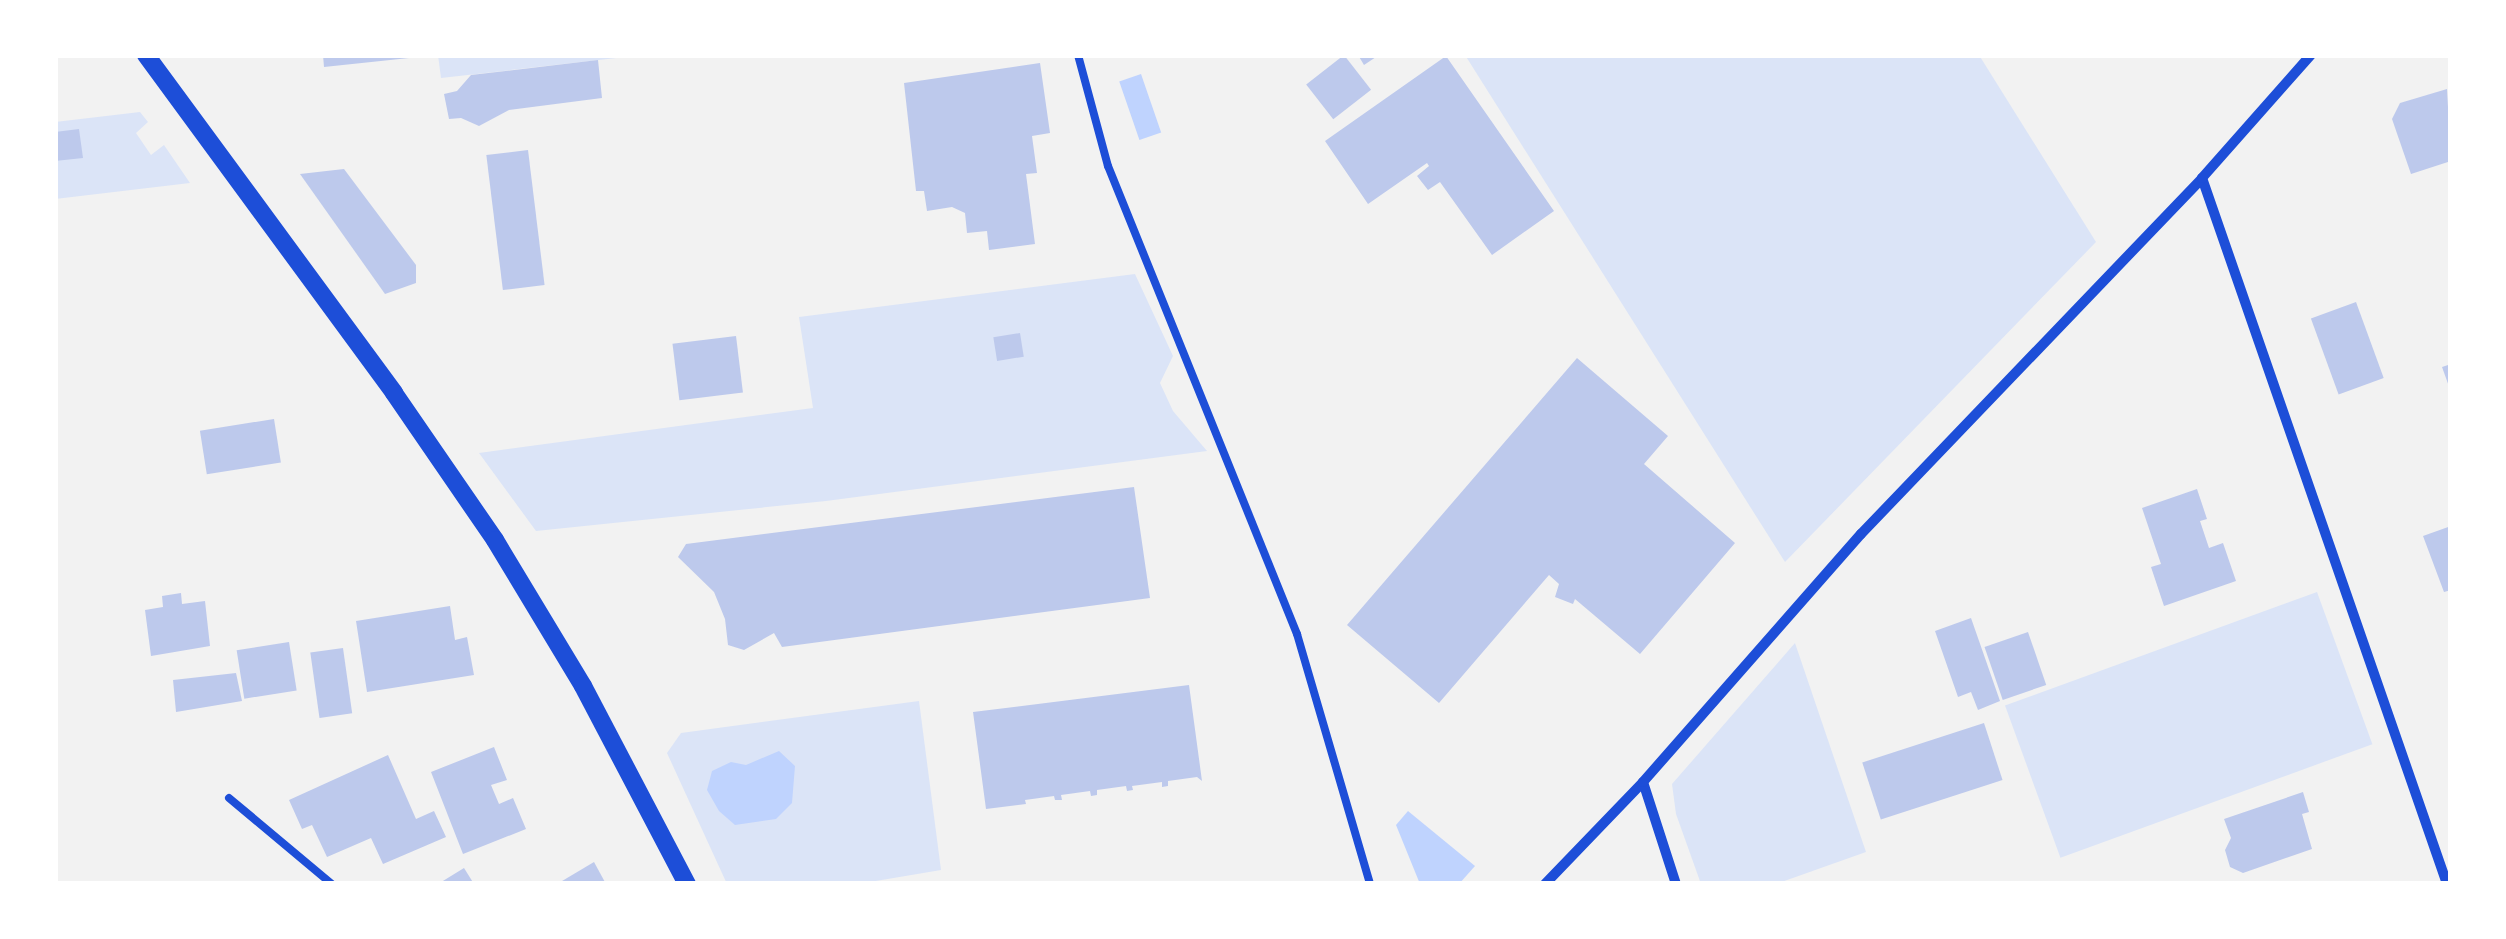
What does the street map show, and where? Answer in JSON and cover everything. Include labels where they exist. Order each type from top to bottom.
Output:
[{"type":"street","points":[[146,55],[394,393],[495,540],[574,670],[687,884]]},
{"type":"street","points":[[1545,884],[1643,782],[1861,534],[2202,178],[2311,55]]},
{"type":"street","points":[[2202,178],[2447,884]]},
{"type":"street","points":[[1643,782],[1676,884]]},
{"type":"lane","points":[[1078,55],[1108,166],[1297,634],[1370,884]]},
{"type":"lane","points":[[229,798],[332,884]]},
{"type":"shaded area","points":[[438,55],[643,55],[441,78]]},
{"type":"shaded area","points":[[1465,55],[1979,55],[2096,242],[1785,562]]},
{"type":"shaded area","points":[[140,112],[148,122],[136,133],[151,155],[164,145],[190,183],[55,199],[55,122]]},
{"type":"shaded area","points":[[1135,274],[1173,356],[1160,383],[1173,411],[1207,451],[826,501],[536,531],[479,453],[813,408],[799,317]]},
{"type":"shaded area","points":[[2317,592],[2372,744],[2060,858],[2005,706]]},
{"type":"shaded area","points":[[1795,643],[1866,852],[1776,884],[1701,884],[1676,814],[1672,784]]},
{"type":"shaded area","points":[[919,701],[941,870],[858,884],[727,884],[667,753],[681,733]]},
{"type":"water","points":[[1141,74],[1161,133],[1139,140],[1119,81]]},
{"type":"water","points":[[779,751],[795,766],[792,803],[776,819],[735,825],[719,811],[707,790],[712,771],[731,762],[746,765]]},
{"type":"water","points":[[1408,811],[1475,866],[1459,884],[1420,884],[1396,825]]},
{"type":"building","points":[[323,55],[409,55],[409,58],[324,67]]},
{"type":"building","points":[[1344,55],[1371,90],[1333,119],[1306,85]]},
{"type":"building","points":[[1358,55],[1379,55],[1364,65]]},
{"type":"building","points":[[1446,56],[1554,211],[1492,255],[1440,182],[1428,190],[1417,176],[1429,166],[1427,163],[1368,204],[1325,141]]},
{"type":"building","points":[[598,60],[602,98],[509,110],[479,126],[461,118],[449,119],[444,94],[457,91],[471,75]]},
{"type":"building","points":[[1040,63],[1050,133],[1032,136],[1037,173],[1026,174],[1035,244],[989,250],[987,231],[967,233],[965,213],[952,207],[927,211],[924,191],[916,191],[904,83]]},
{"type":"building","points":[[2447,89],[2451,161],[2411,174],[2392,119],[2400,103]]},
{"type":"building","points":[[79,129],[83,158],[55,161],[55,132]]},
{"type":"building","points":[[528,150],[545,285],[503,290],[486,155]]},
{"type":"building","points":[[344,169],[416,265],[416,283],[385,294],[300,174]]},
{"type":"building","points":[[2356,302],[2384,378],[2339,395],[2311,318]]},
{"type":"building","points":[[1020,333],[1024,357],[997,361],[993,337]]},
{"type":"building","points":[[736,336],[743,393],[679,400],[672,344]]},
{"type":"building","points":[[1577,358],[1668,436],[1644,464],[1735,543],[1640,654],[1575,599],[1573,604],[1555,597],[1559,584],[1549,575],[1439,703],[1347,625]]},
{"type":"building","points":[[2451,364],[2451,392],[2442,367]]},
{"type":"building","points":[[274,419],[281,462],[207,474],[200,431]]},
{"type":"building","points":[[1134,487],[1150,598],[782,647],[774,633],[744,650],[728,645],[725,619],[714,592],[678,557],[686,544]]},
{"type":"building","points":[[2197,489],[2207,519],[2200,521],[2209,548],[2223,543],[2236,581],[2164,606],[2151,567],[2161,564],[2142,508]]},
{"type":"building","points":[[2451,526],[2451,590],[2444,592],[2423,536]]},
{"type":"building","points":[[181,593],[182,604],[205,601],[210,646],[151,656],[145,610],[163,607],[162,596]]},
{"type":"building","points":[[450,606],[455,640],[467,637],[474,675],[367,692],[356,621]]},
{"type":"building","points":[[1971,618],[2000,701],[1978,710],[1971,692],[1958,697],[1935,631]]},
{"type":"building","points":[[2028,632],[2046,685],[2003,700],[1985,647]]},
{"type":"building","points":[[289,642],[297,690],[244,699],[237,650]]},
{"type":"building","points":[[343,648],[352,713],[320,718],[310,653]]},
{"type":"building","points":[[236,673],[242,701],[176,712],[173,680]]},
{"type":"building","points":[[1189,685],[1202,781],[1197,777],[1168,781],[1168,786],[1162,787],[1162,782],[1132,786],[1133,790],[1127,791],[1126,786],[1097,790],[1097,795],[1091,796],[1090,791],[1061,795],[1062,800],[1055,800],[1054,796],[986,809],[973,712]]},
{"type":"building","points":[[1984,723],[2003,780],[1881,820],[1862,763]]},
{"type":"building","points":[[494,747],[507,780],[491,785],[499,804],[513,798],[526,829],[463,854],[431,772]]},
{"type":"building","points":[[388,755],[416,819],[434,811],[446,837],[383,864],[371,838],[327,857],[312,825],[302,829],[289,800]]},
{"type":"building","points":[[2303,792],[2309,812],[2302,814],[2312,849],[2243,873],[2230,867],[2225,850],[2231,838],[2224,819]]},
{"type":"building","points":[[594,862],[606,884],[557,884]]},
{"type":"building","points":[[464,868],[474,884],[438,884]]}]
